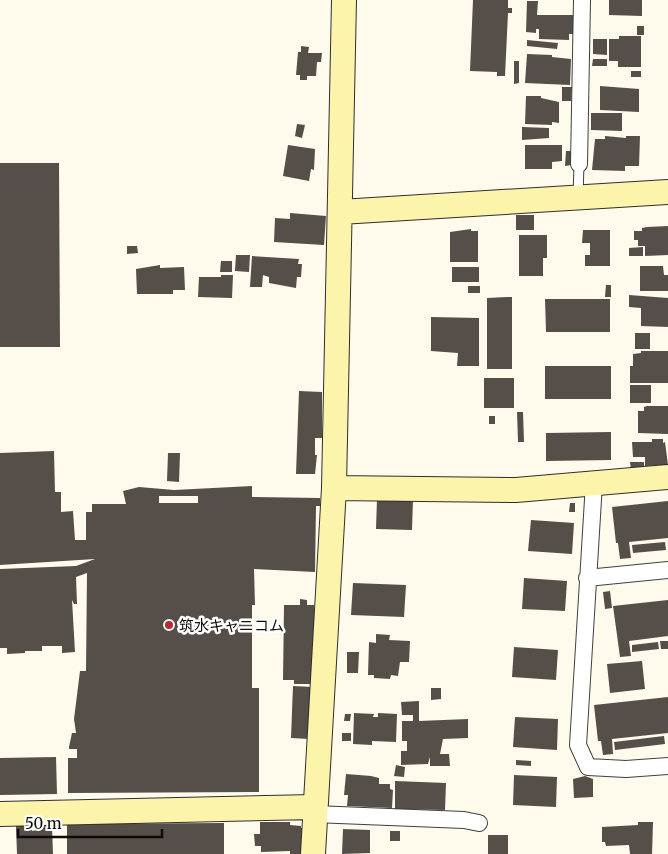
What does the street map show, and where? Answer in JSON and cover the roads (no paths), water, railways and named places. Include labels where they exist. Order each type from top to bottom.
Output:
[{"type":"street","points":[[313,854],[334,488],[344,0]]},
{"type":"street","points":[[579,164],[582,0]]},
{"type":"street","points":[[340,212],[668,192]]},
{"type":"street","points":[[334,488],[516,490],[668,477]]},
{"type":"street","points":[[594,483],[578,745],[588,767],[626,769],[668,766]]},
{"type":"street","points":[[587,578],[668,570]]},
{"type":"street","points":[[0,814],[314,811],[464,820],[479,823]]},
{"type":"lane","points":[[578,198],[579,164]]},
{"type":"place","name":"筑水キャニコム","points":[[169,625]]}]
